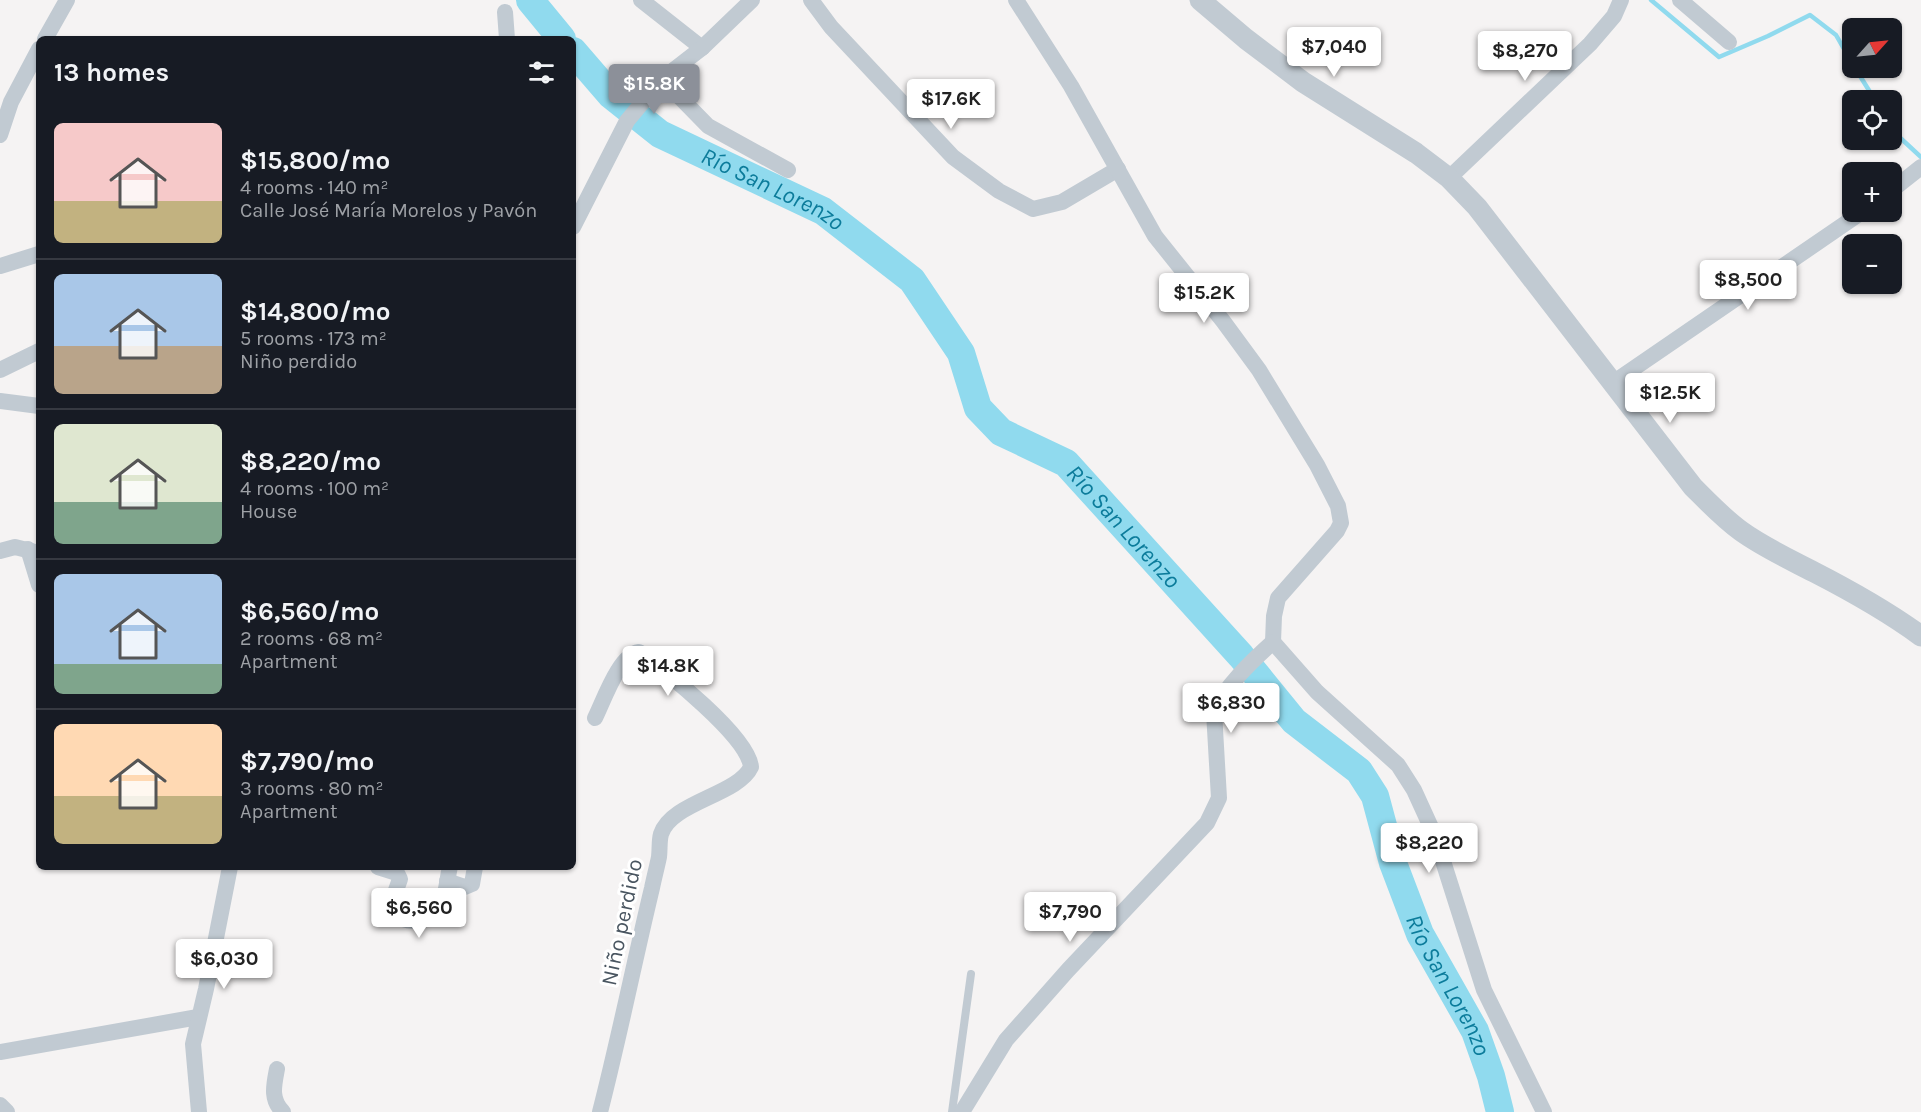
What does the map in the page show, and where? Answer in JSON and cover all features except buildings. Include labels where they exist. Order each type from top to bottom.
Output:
[{"type":"street","points":[[47,36],[67,0]]},
{"type":"street","points":[[641,0],[702,48]]},
{"type":"street","points":[[576,220],[627,121],[658,84],[702,48],[752,0]]},
{"type":"street","points":[[811,0],[831,27],[953,157],[999,191],[1033,209],[1062,202],[1118,169]]},
{"type":"street","points":[[962,1112],[1006,1040],[1068,970],[1207,824],[1220,798],[1214,712],[1220,699],[1267,648],[1278,598],[1337,531],[1341,523],[1338,506],[1317,465],[1259,370],[1155,236],[1071,86],[1016,0]]},
{"type":"street","points":[[1200,0],[1246,39],[1303,82],[1416,153],[1449,178],[1477,207],[1694,487],[1716,509],[1741,531],[1779,554],[1862,597],[1921,636]]},
{"type":"street","points":[[1449,178],[1590,45],[1614,16],[1621,0]]},
{"type":"street","points":[[1680,0],[1729,42]]},
{"type":"street","points":[[505,12],[507,36]]},
{"type":"street","points":[[0,135],[11,102],[36,55]]},
{"type":"street","points":[[658,84],[708,126],[788,170]]},
{"type":"street","points":[[1902,182],[1916,170]]},
{"type":"street","points":[[1614,381],[1847,222]]},
{"type":"street","points":[[0,266],[36,255]]},
{"type":"street","points":[[0,370],[36,352]]},
{"type":"street","points":[[0,401],[36,406]]},
{"type":"street","points":[[0,550],[15,547],[34,551]]},
{"type":"street","points":[[1267,648],[1398,765],[1414,790],[1435,836],[1484,990],[1544,1112]]},
{"type":"street","name":"Niño perdido","points":[[595,718],[621,665],[628,655],[639,652],[669,674],[715,717],[746,751],[751,767],[748,773],[738,781],[684,810],[668,822],[661,833],[659,858],[637,949],[620,1035],[600,1112]]},
{"type":"street","points":[[199,1112],[193,1044],[229,870]]},
{"type":"street","points":[[387,870],[396,873],[400,879],[389,910],[396,917],[407,921],[419,921],[432,916],[442,904],[448,874],[465,887],[472,884],[474,870]]},
{"type":"street","points":[[0,1052],[198,1017]]},
{"type":"street","points":[[277,1069],[273,1092],[278,1107],[283,1112]]},
{"type":"street","points":[[0,1105],[7,1112]]},
{"type":"lane","points":[[952,1112],[971,974]]},
{"type":"waterway","name":"Río San Lorenzo","points":[[530,0],[560,36]]},
{"type":"waterway","points":[[1651,0],[1719,57],[1810,15],[1836,35],[1842,46]]},
{"type":"waterway","name":"Río San Lorenzo","points":[[576,54],[611,95],[660,134],[823,211],[912,280],[961,353],[978,408],[1001,432],[1066,463],[1241,656],[1294,721],[1359,771],[1375,796],[1393,863],[1420,934],[1475,1031],[1491,1076],[1500,1112]]},
{"type":"waterway","points":[[1861,78],[1869,90]]},
{"type":"waterway","points":[[1902,139],[1921,157]]}]
